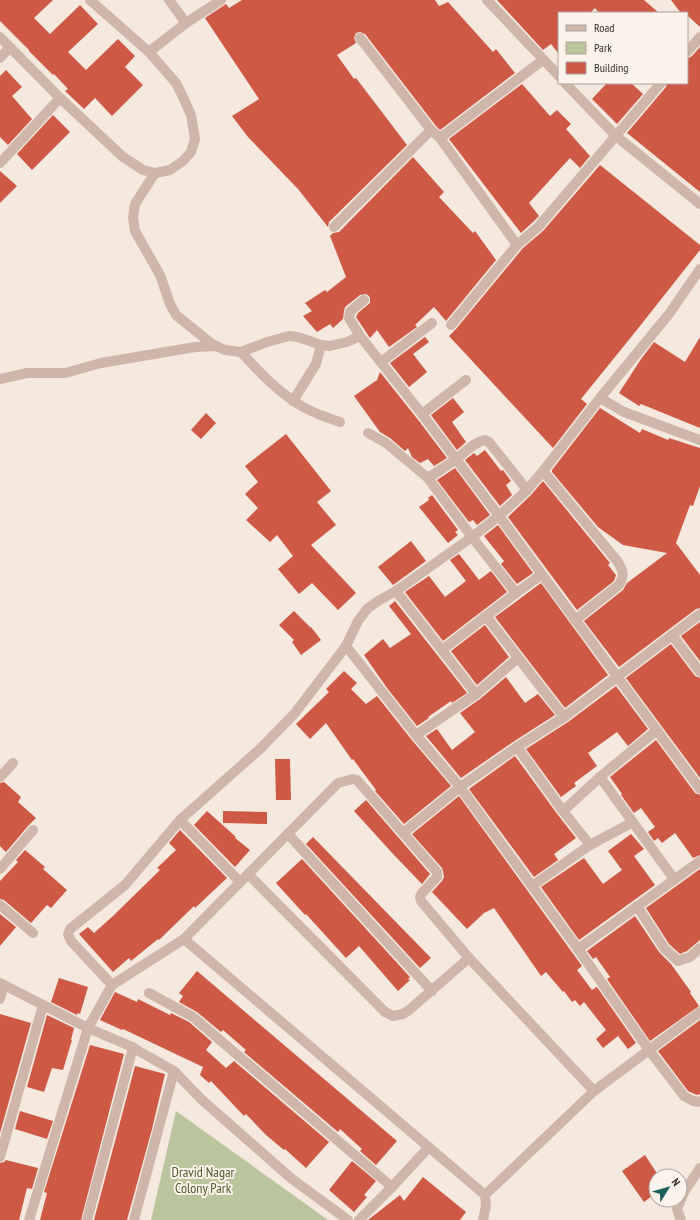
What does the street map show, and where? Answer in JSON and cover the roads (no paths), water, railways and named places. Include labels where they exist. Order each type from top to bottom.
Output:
[{"type":"street","points":[[0,37],[60,98],[123,157],[143,170],[155,173],[170,170],[183,161],[191,152],[195,139],[191,116],[183,97],[176,83],[149,52],[90,0]]},
{"type":"street","points":[[169,0],[186,23]]},
{"type":"street","points":[[149,52],[186,23],[220,0]]},
{"type":"street","points":[[487,0],[558,75]]},
{"type":"street","points":[[688,51],[700,36]]},
{"type":"street","points":[[360,38],[432,130],[440,138],[517,244]]},
{"type":"street","points":[[0,58],[10,47]]},
{"type":"street","points":[[440,138],[543,60]]},
{"type":"street","points":[[566,84],[616,136],[700,204]]},
{"type":"street","points":[[451,325],[517,244],[538,227],[659,84]]},
{"type":"street","points":[[0,163],[60,98]]},
{"type":"street","points":[[334,227],[432,130]]},
{"type":"street","points":[[155,173],[136,204],[133,218],[135,231],[160,275],[170,304],[176,314],[212,344],[225,350],[242,352],[267,342],[289,336],[298,337],[326,346],[347,342],[360,336]]},
{"type":"street","points":[[112,985],[71,941],[68,934],[70,929],[126,885],[180,820],[261,748],[296,713],[346,646],[358,621],[367,609],[396,591],[472,537],[499,516],[527,490],[668,314],[700,269]]},
{"type":"street","points":[[364,300],[350,312],[349,318],[360,336],[422,414],[499,516],[657,730],[697,778],[700,789]]},
{"type":"street","points":[[381,362],[432,323]]},
{"type":"street","points":[[0,379],[28,373],[65,373],[101,363],[196,347],[217,346]]},
{"type":"street","points":[[293,400],[326,346]]},
{"type":"street","points":[[242,352],[259,372],[293,400],[306,409],[340,422]]},
{"type":"street","points":[[422,414],[466,380]]},
{"type":"street","points":[[600,398],[624,412],[700,440]]},
{"type":"street","points":[[368,433],[386,443],[428,478],[516,593]]},
{"type":"street","points":[[428,478],[456,460],[475,444],[485,440],[489,442],[527,490]]},
{"type":"street","points":[[543,471],[618,562],[622,570],[623,578],[619,585],[575,620]]},
{"type":"street","points":[[442,650],[542,575]]},
{"type":"street","points":[[396,591],[476,694]]},
{"type":"street","points":[[403,833],[460,787],[517,747],[564,717],[700,614]]},
{"type":"street","points":[[486,616],[564,717]]},
{"type":"street","points":[[672,635],[700,672]]},
{"type":"street","points":[[346,646],[416,735],[460,787],[578,949],[649,1050],[684,1096],[693,1101],[700,1101]]},
{"type":"street","points":[[416,735],[476,694],[518,658]]},
{"type":"street","points":[[563,811],[600,777],[657,730]]},
{"type":"street","points":[[517,747],[563,811],[590,845]]},
{"type":"street","points":[[0,777],[13,763]]},
{"type":"street","points":[[600,777],[674,879]]},
{"type":"street","points":[[29,1220],[88,1028],[112,985],[184,939],[338,783],[353,778],[357,780],[436,871],[438,876],[422,894],[420,897],[421,901],[469,958],[594,1091]]},
{"type":"street","points":[[180,820],[240,882]]},
{"type":"street","points":[[532,886],[590,845],[633,822]]},
{"type":"street","points":[[0,869],[33,830]]},
{"type":"street","points":[[288,834],[432,991]]},
{"type":"street","points":[[578,949],[700,861]]},
{"type":"street","points":[[248,874],[385,1012],[393,1016],[403,1014],[409,1010],[469,958]]},
{"type":"street","points":[[0,905],[33,932]]},
{"type":"street","points":[[638,906],[664,948],[678,961],[690,957],[700,948]]},
{"type":"street","points":[[184,939],[485,1195],[486,1206],[483,1220]]},
{"type":"street","points":[[0,999],[2,984],[88,1028],[133,1047],[174,1071],[201,1099],[292,1179],[348,1220]]},
{"type":"street","points":[[149,993],[194,1017],[392,1187]]},
{"type":"street","points":[[0,1157],[43,1005]]},
{"type":"street","points":[[485,1195],[594,1091],[700,1012]]},
{"type":"street","points":[[87,1220],[133,1047]]},
{"type":"street","points":[[134,1220],[174,1071]]},
{"type":"street","points":[[358,1220],[392,1187],[429,1147]]},
{"type":"street","points":[[681,1220],[677,1209],[684,1192],[700,1168]]},
{"type":"park label","name":"Dravid Nagar Colony Park","points":[[203,1180]]}]
